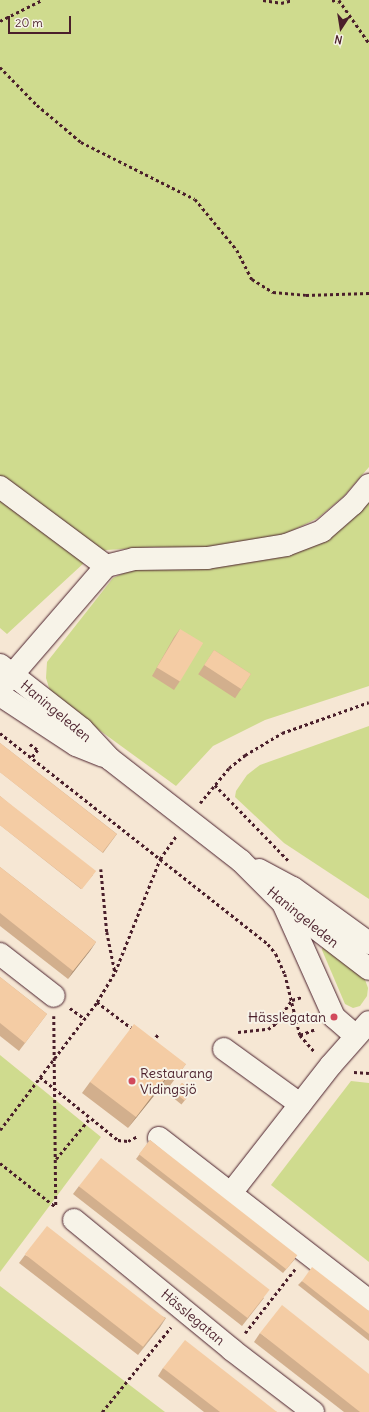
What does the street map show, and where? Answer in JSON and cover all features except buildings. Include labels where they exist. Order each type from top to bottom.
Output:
[{"type":"street","points":[[4,676],[106,566],[134,559],[214,558],[286,545],[322,531],[353,504],[369,485]]},
{"type":"street","points":[[0,487],[106,566]]},
{"type":"street","name":"Haningeleden","points":[[4,676],[82,729],[110,759],[241,861],[283,903],[369,969]]},
{"type":"street","name":"Haningeleden","points":[[0,695],[76,745],[110,759]]},
{"type":"street","name":"Haningeleden","points":[[241,861],[293,888],[369,943]]},
{"type":"street","points":[[231,1193],[331,1065],[362,1029],[334,1017],[283,903]]},
{"type":"street","points":[[0,954],[54,996]]},
{"type":"street","points":[[230,1041],[300,1104]]},
{"type":"street","points":[[159,1138],[369,1301]]},
{"type":"street","name":"Hässlegatan","points":[[74,1220],[185,1309],[232,1350],[313,1412]]},
{"type":"path","points":[[0,21],[34,2],[42,0]]},
{"type":"path","points":[[264,0],[281,3],[293,0]]},
{"type":"path","points":[[332,0],[339,1],[369,43]]},
{"type":"path","points":[[0,67],[37,105],[81,142],[195,199],[237,250],[252,279],[274,292],[306,295],[369,293]]},
{"type":"path","points":[[198,805],[215,784],[245,755],[282,733],[369,702]]},
{"type":"path","points":[[0,733],[31,759],[268,944],[280,963],[292,1000],[300,1035],[331,1065],[352,1072],[369,1073]]},
{"type":"path","points":[[30,744],[38,750],[31,759]]},
{"type":"path","points":[[215,784],[291,862]]},
{"type":"path","points":[[0,1130],[97,1002],[115,972],[160,859],[179,833]]},
{"type":"path","points":[[102,870],[107,932],[115,972]]},
{"type":"path","points":[[54,996],[53,1088],[56,1159],[56,1207]]},
{"type":"path","points":[[230,1041],[268,1029],[275,1024],[292,1000],[305,996]]},
{"type":"path","points":[[97,1002],[140,1033]]},
{"type":"path","points":[[300,1035],[318,1029]]},
{"type":"path","points":[[149,1046],[159,1033]]},
{"type":"path","points":[[146,1038],[152,1042]]},
{"type":"path","points":[[40,1077],[118,1140],[128,1141],[149,1134],[159,1138]]},
{"type":"path","points":[[56,1159],[90,1118]]},
{"type":"path","points":[[0,1163],[74,1220]]},
{"type":"path","points":[[232,1350],[307,1253]]},
{"type":"path","points":[[102,1412],[185,1309]]},
{"type":"green space","points":[[0,0],[369,0],[369,467],[344,496],[318,518],[279,537],[197,549],[156,547],[106,550],[85,562],[7,634],[0,628]]},
{"type":"green space","points":[[369,501],[369,686],[265,720],[213,746],[176,786],[58,700],[50,691],[46,678],[47,662],[113,578],[133,569],[330,536],[345,526]]},
{"type":"green space","points":[[369,726],[369,899],[284,843],[235,797],[236,791],[247,775],[260,765]]},
{"type":"green space","points":[[323,944],[363,974],[368,988],[367,996],[360,1006],[353,1008],[345,1004],[322,950]]},
{"type":"green space","points":[[0,1055],[101,1137],[0,1272]]},
{"type":"green space","points":[[351,1081],[369,1083],[369,1262],[271,1185]]},
{"type":"green space","points":[[0,1286],[165,1412],[0,1412]]},
{"type":"place","name":"Hässlegatan","points":[[334,1017]]},
{"type":"place","name":"Restaurang Vidingsjö","points":[[132,1081]]}]
